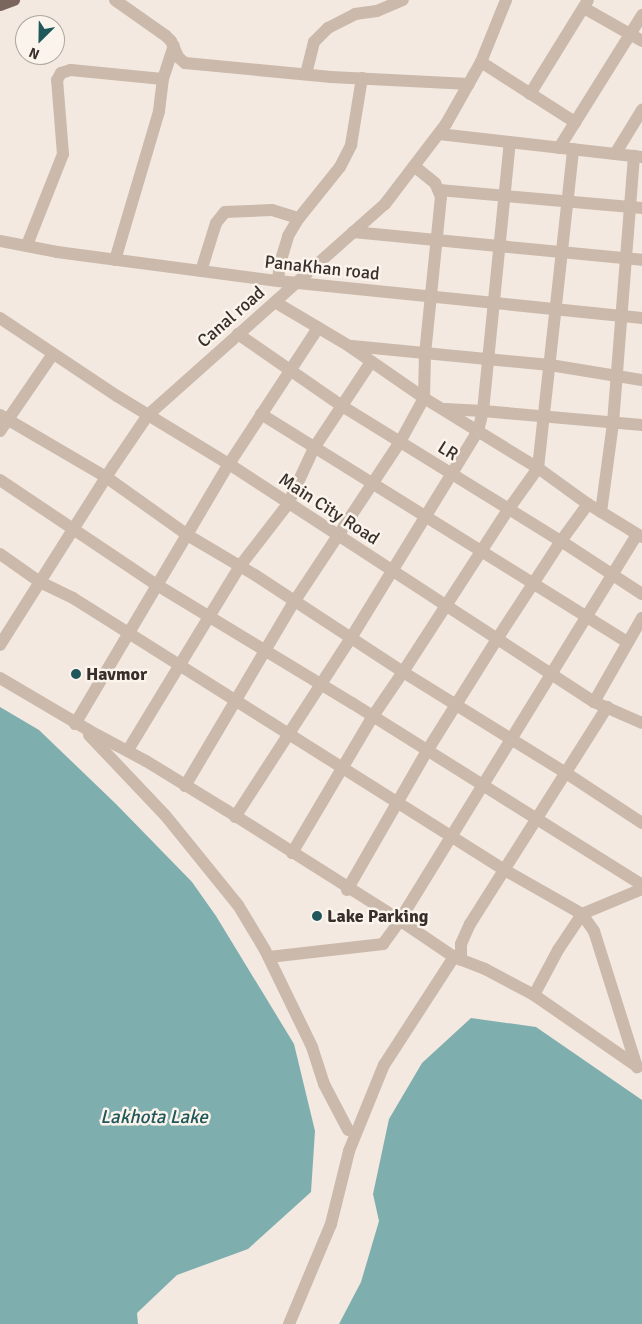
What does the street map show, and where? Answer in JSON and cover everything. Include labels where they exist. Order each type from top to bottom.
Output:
[{"type":"main road","points":[[0,5],[14,0]]},
{"type":"street","points":[[114,0],[166,36],[174,46],[178,58],[185,63],[306,74],[469,84]]},
{"type":"street","points":[[306,74],[314,42],[328,28],[355,14],[377,12],[403,0]]},
{"type":"street","name":"Canal road","points":[[0,645],[106,477],[148,415],[385,204],[439,134],[469,84],[481,62],[502,2]]},
{"type":"street","points":[[530,94],[586,4],[642,41]]},
{"type":"street","points":[[559,148],[642,15]]},
{"type":"street","points":[[115,260],[159,111],[163,79],[174,46]]},
{"type":"street","points":[[481,62],[575,122]]},
{"type":"street","points":[[27,246],[63,154],[57,80],[61,73],[71,70],[163,79]]},
{"type":"street","points":[[278,281],[283,250],[298,218],[346,156],[355,127],[362,78]]},
{"type":"street","points":[[615,154],[642,110]]},
{"type":"street","points":[[439,134],[638,157],[636,207],[625,258],[613,423],[601,512]]},
{"type":"street","points":[[235,817],[321,686],[478,431],[483,411],[510,142]]},
{"type":"street","points":[[292,853],[372,716],[403,672],[508,510],[538,468],[573,149]]},
{"type":"street","points":[[185,786],[294,602],[400,442],[424,398],[425,354],[432,297],[440,197],[435,183],[414,166]]},
{"type":"street","points":[[439,190],[636,207]]},
{"type":"street","points":[[201,271],[216,222],[225,212],[272,210],[298,218]]},
{"type":"street","points":[[353,232],[642,260]]},
{"type":"street","name":"PanaKhan road","points":[[0,241],[115,260],[278,281],[642,318]]},
{"type":"street","points":[[269,957],[383,944],[399,922],[550,673],[613,574],[640,536],[588,504],[538,468],[424,398],[349,346],[275,302]]},
{"type":"street","name":"Main City Road","points":[[0,318],[53,354],[229,464],[600,705],[641,722]]},
{"type":"street","points":[[76,724],[157,585],[189,536],[229,464],[318,328]]},
{"type":"street","name":"LR","points":[[238,334],[342,406],[561,541],[642,594]]},
{"type":"street","points":[[349,346],[550,365],[642,380]]},
{"type":"street","points":[[53,354],[2,422],[106,477],[189,536],[240,566],[403,672],[566,773],[642,823]]},
{"type":"street","points":[[128,750],[240,566],[288,504],[314,448],[371,362]]},
{"type":"street","points":[[446,410],[483,411],[642,425]]},
{"type":"street","points":[[261,414],[628,642]]},
{"type":"street","points":[[0,480],[157,585],[642,884]]},
{"type":"street","points":[[347,889],[427,751],[497,639],[561,541],[588,504]]},
{"type":"street","points":[[0,554],[40,582],[73,598],[289,736],[503,869],[582,914],[594,932],[640,1068]]},
{"type":"street","points":[[289,1324],[331,1224],[349,1151],[384,1065],[457,959],[464,935],[503,869],[566,773],[600,705],[628,642],[642,618]]},
{"type":"street","points":[[0,678],[76,724],[128,750],[457,959],[506,979],[534,995],[640,1068]]},
{"type":"street","points":[[76,724],[86,732],[165,815],[238,905],[269,957],[312,1047],[324,1084],[348,1130]]},
{"type":"street","points":[[534,995],[558,950],[582,914],[642,888]]},
{"type":"water","name":"Lakhota Lake","points":[[0,707],[39,730],[116,804],[192,882],[216,916],[294,1044],[315,1131],[311,1192],[248,1249],[177,1275],[137,1313],[138,1324],[0,1324]]},
{"type":"water","points":[[471,1018],[536,1027],[642,1100],[642,1324],[339,1324],[361,1282],[379,1221],[373,1194],[389,1119],[422,1063]]},
{"type":"place","name":"Havmor","points":[[76,674]]},
{"type":"place","name":"Lake Parking","points":[[317,916]]}]
